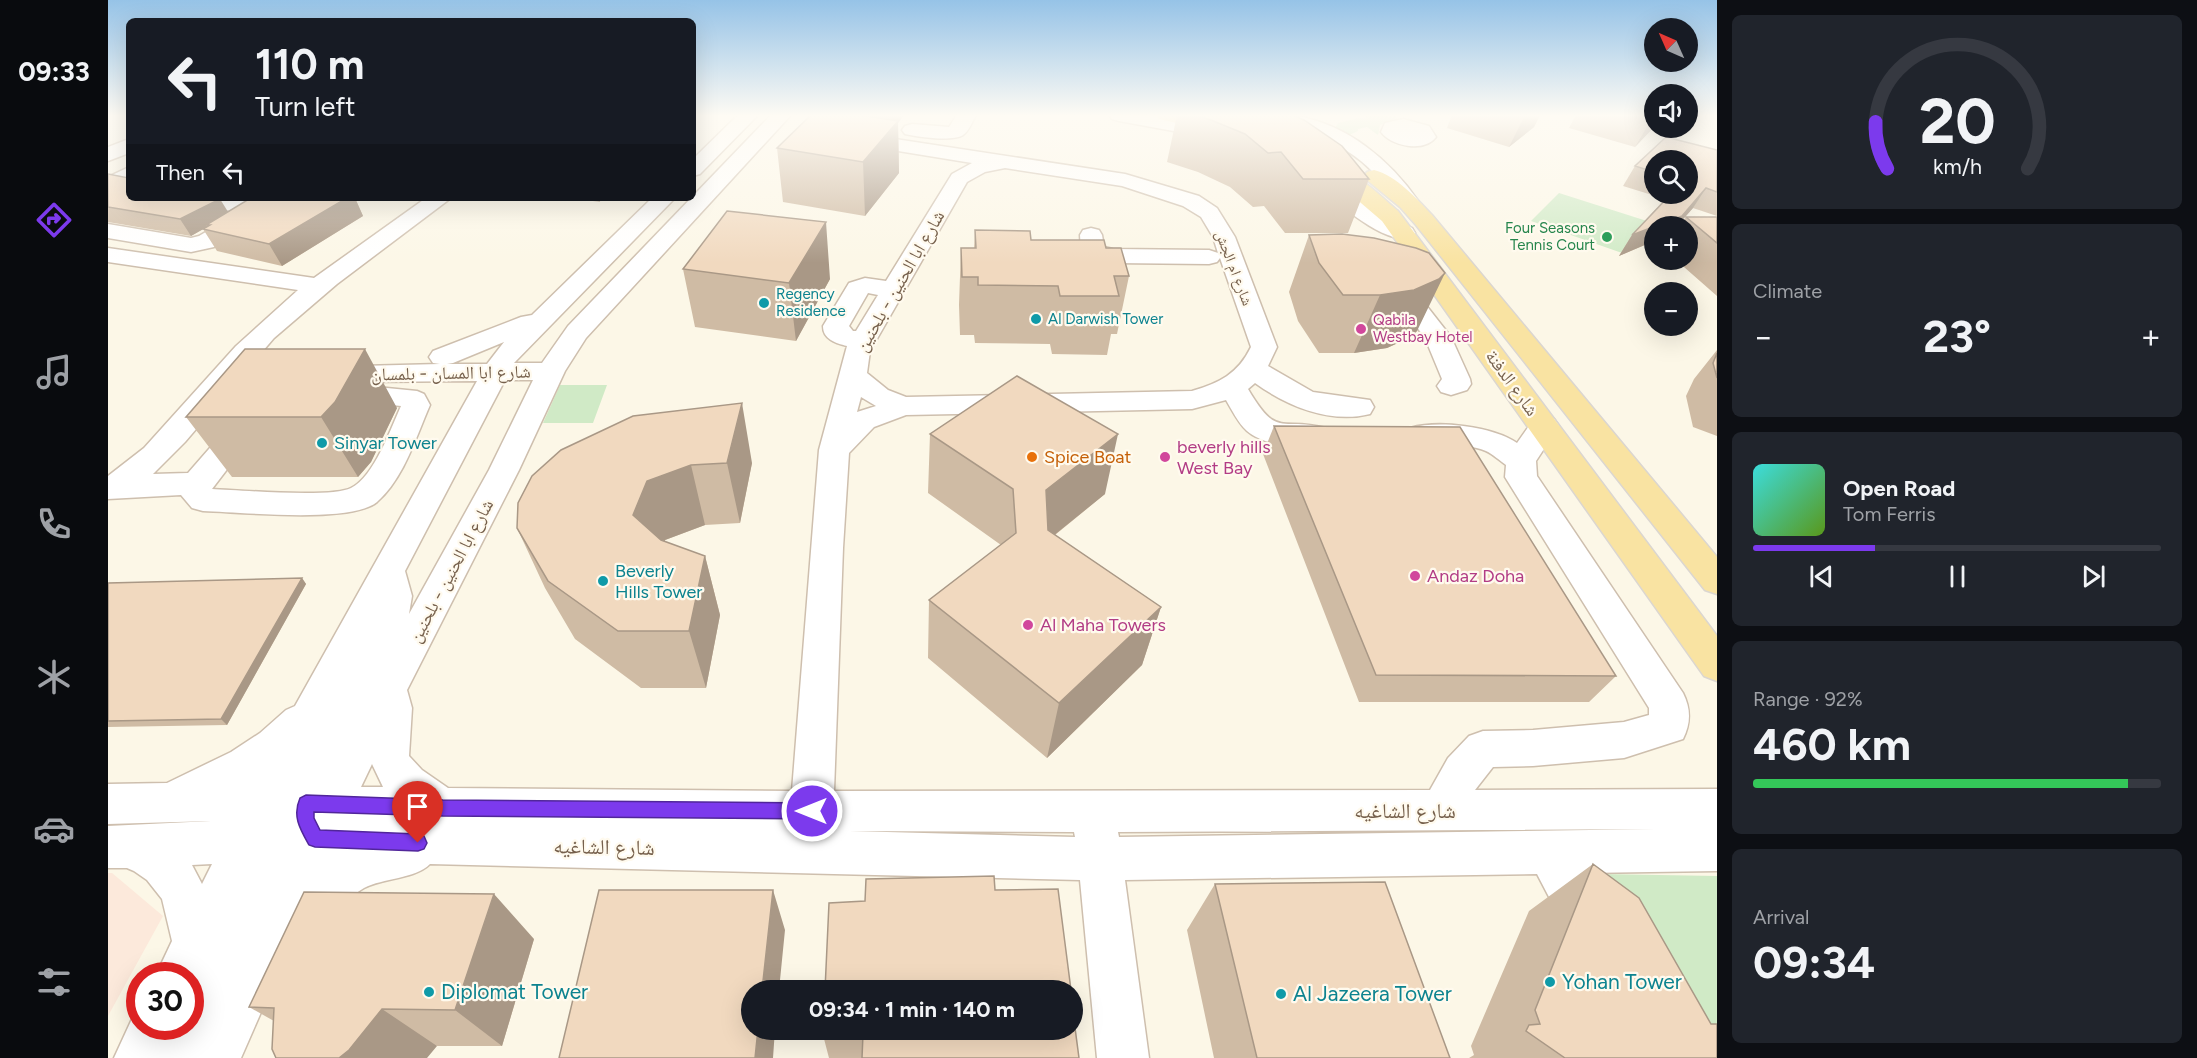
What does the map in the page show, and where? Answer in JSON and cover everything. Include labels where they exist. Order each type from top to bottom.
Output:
[{"type":"main road","name":"شارع الدفنة","points":[[1356,164],[1408,202],[1717,581]]},
{"type":"main road","name":"شارع الدفنة","points":[[1308,165],[1368,195],[1390,216],[1717,665]]},
{"type":"street","name":"شارع ابا الحنين - بلحنين","points":[[188,959],[388,689],[504,470],[555,363],[577,332],[735,164]]},
{"type":"street","name":"شارع ام الجش","points":[[948,164],[953,167],[959,178]]},
{"type":"street","points":[[959,178],[979,167],[994,164]]},
{"type":"street","name":"شارع ام الجش","points":[[1023,164],[1125,180],[1191,201],[1209,213],[1223,255],[1264,347],[1243,378]]},
{"type":"street","name":"شارع الدفنة","points":[[1378,164],[1408,202]]},
{"type":"street","points":[[108,186],[126,175]]},
{"type":"street","name":"شارع ابا الحنين - بلحنين","points":[[810,832],[822,661],[826,535],[834,450],[857,351],[863,340],[846,338],[836,332],[836,326],[858,288],[865,285],[893,290],[959,178]]},
{"type":"street","points":[[108,231],[184,245],[206,242],[253,213],[251,208],[218,201]]},
{"type":"street","points":[[112,489],[152,460],[210,394],[268,345],[320,286],[436,201]]},
{"type":"street","name":"شارع ابا الحنين - بلحنين","points":[[215,1058],[269,943],[291,821],[317,703],[500,364],[543,316],[660,201]]},
{"type":"street","points":[[1091,235],[1094,252],[1113,256],[1223,255]]},
{"type":"street","points":[[1410,243],[1408,255],[1392,272],[1392,277],[1438,337],[1456,379],[1457,384],[1451,386]]},
{"type":"street","points":[[108,255],[320,286]]},
{"type":"street","points":[[471,414],[442,365],[543,316]]},
{"type":"street","name":"شارع ابا المسان - بلمسان","points":[[197,484],[196,494],[203,500],[344,502],[357,500],[365,494],[391,458],[416,405],[414,400],[407,397],[330,375],[442,365],[555,363]]},
{"type":"street","points":[[853,376],[878,396],[903,406]]},
{"type":"street","points":[[834,450],[864,420],[903,406],[1192,399],[1219,393],[1243,378]]},
{"type":"street","points":[[1243,378],[1315,404],[1360,407]]},
{"type":"street","points":[[1243,378],[1249,416],[1259,428],[1277,434],[1347,435]]},
{"type":"street","points":[[112,489],[197,484],[256,393],[210,394]]},
{"type":"street","points":[[1442,810],[1463,771],[1483,749],[1533,748],[1624,740],[1669,727],[1669,705],[1521,477],[1521,461],[1544,426]]},
{"type":"street","points":[[1394,435],[1465,436],[1497,444],[1521,461]]},
{"type":"street","points":[[186,1058],[291,821],[385,632],[395,604],[396,594],[388,571]]},
{"type":"street","points":[[269,943],[312,900],[344,875],[441,826],[391,761],[387,747],[393,705],[388,689]]},
{"type":"street","points":[[165,802],[220,780],[269,751],[296,728],[317,703]]},
{"type":"street","name":"شارع الشاغيه","points":[[108,804],[165,802],[291,821],[441,826],[810,832],[1100,859],[1717,850]]},
{"type":"street","name":"شارع الشاغيه","points":[[810,832],[1092,812],[1717,809]]},
{"type":"street","points":[[1355,811],[1387,897]]},
{"type":"street","points":[[1092,812],[1100,859],[1123,1058]]},
{"type":"street","name":"شارع الشاغيه","points":[[120,847],[291,821]]},
{"type":"street","points":[[120,847],[150,855],[166,866],[178,880],[186,899],[188,959]]},
{"type":"street","points":[[1549,852],[1608,965]]},
{"type":"street","points":[[140,1058],[148,1040]]},
{"type":"shaded area","points":[[108,873],[112,873],[163,916],[138,962],[126,962],[126,983],[108,1016]]},
{"type":"green space","name":"Four Seasons Tennis Court","points":[[1559,193],[1644,220],[1644,229],[1622,253],[1531,221]]},
{"type":"green space","points":[[560,385],[607,385],[593,423],[543,423]]},
{"type":"green space","points":[[1601,874],[1717,876],[1717,1058]]},
{"type":"building","points":[[1291,164],[1357,164],[1369,179],[1303,179]]},
{"type":"building","points":[[1644,164],[1644,169],[1635,166]]},
{"type":"building","points":[[1698,164],[1717,164],[1717,192],[1706,188],[1698,197]]},
{"type":"building","points":[[108,174],[126,177],[126,201],[216,201],[180,219],[108,207]]},
{"type":"building","points":[[246,201],[342,201],[269,244],[203,229],[210,225],[206,225]]},
{"type":"building","points":[[1661,204],[1692,204],[1682,216],[1650,216]]},
{"type":"building","points":[[727,211],[826,222],[789,283],[683,269]]},
{"type":"building","points":[[1698,217],[1717,217],[1717,243],[1698,227]]},
{"type":"building","points":[[1644,222],[1644,230],[1632,235]]},
{"type":"building","points":[[975,230],[1030,231],[1031,240],[1104,240],[1106,248],[1121,248],[1129,276],[1114,276],[1119,296],[1060,296],[1058,286],[978,285],[978,277],[962,277],[961,248],[976,248]]},
{"type":"building","points":[[1342,234],[1374,238],[1416,248],[1429,253],[1445,273],[1439,279],[1414,290],[1380,295],[1343,295],[1319,263],[1309,235]]},
{"type":"building","points":[[245,349],[365,349],[335,402],[321,417],[186,417]]},
{"type":"building","points":[[1717,353],[1717,378],[1713,363]]},
{"type":"building","points":[[1017,376],[1118,434],[1046,490],[1048,530],[1161,607],[1059,703],[929,600],[1016,533],[1013,489],[930,434]]},
{"type":"building","points":[[742,403],[727,463],[691,465],[647,481],[633,515],[661,540],[705,556],[689,631],[618,631],[548,581],[517,528],[518,503],[532,476],[561,450],[633,416]]},
{"type":"building","points":[[1274,426],[1460,427],[1616,676],[1376,675]]},
{"type":"building","points":[[302,578],[221,719],[108,721],[108,583]]},
{"type":"building","points":[[1593,864],[1639,898],[1711,1024],[1717,1024],[1717,1058],[1565,1058],[1526,1031],[1529,1025],[1540,1024],[1535,1010]]},
{"type":"building","points":[[994,876],[995,890],[1058,889],[1070,980],[825,980],[829,903],[865,901],[866,879]]},
{"type":"building","points":[[1385,882],[1450,1058],[1257,1058],[1215,884]]},
{"type":"building","points":[[599,890],[773,890],[763,980],[741,980],[741,1040],[757,1040],[755,1058],[559,1058]]},
{"type":"building","points":[[304,892],[494,894],[455,1010],[382,1009],[349,1050],[339,1058],[276,1058],[272,1049],[274,1008],[249,1007]]},
{"type":"building","points":[[863,1040],[1077,1040],[1079,1058],[862,1058]]},
{"type":"place","name":"Four Seasons Tennis Court","points":[[1607,237]]},
{"type":"place","name":"Regency Residence","points":[[764,303]]},
{"type":"place","name":"Al Darwish Tower","points":[[1036,319]]},
{"type":"place","name":"Qabila Westbay Hotel","points":[[1361,329]]},
{"type":"place","name":"Sinyar Tower","points":[[322,443]]},
{"type":"place","name":"Spice Boat","points":[[1032,457]]},
{"type":"place","name":"beverly hills West Bay","points":[[1165,457]]},
{"type":"place","name":"Andaz Doha","points":[[1415,576]]},
{"type":"place","name":"Beverly Hills Tower","points":[[603,581]]},
{"type":"place","name":"Al Maha Towers","points":[[1028,625]]},
{"type":"place","name":"Yohan Tower","points":[[1550,982]]},
{"type":"place","name":"Diplomat Tower","points":[[429,992]]},
{"type":"place","name":"Al Jazeera Tower","points":[[1281,994]]},
{"type":"route","points":[[418,843],[315,838],[306,826],[306,803],[330,806],[443,808],[812,811]]}]
